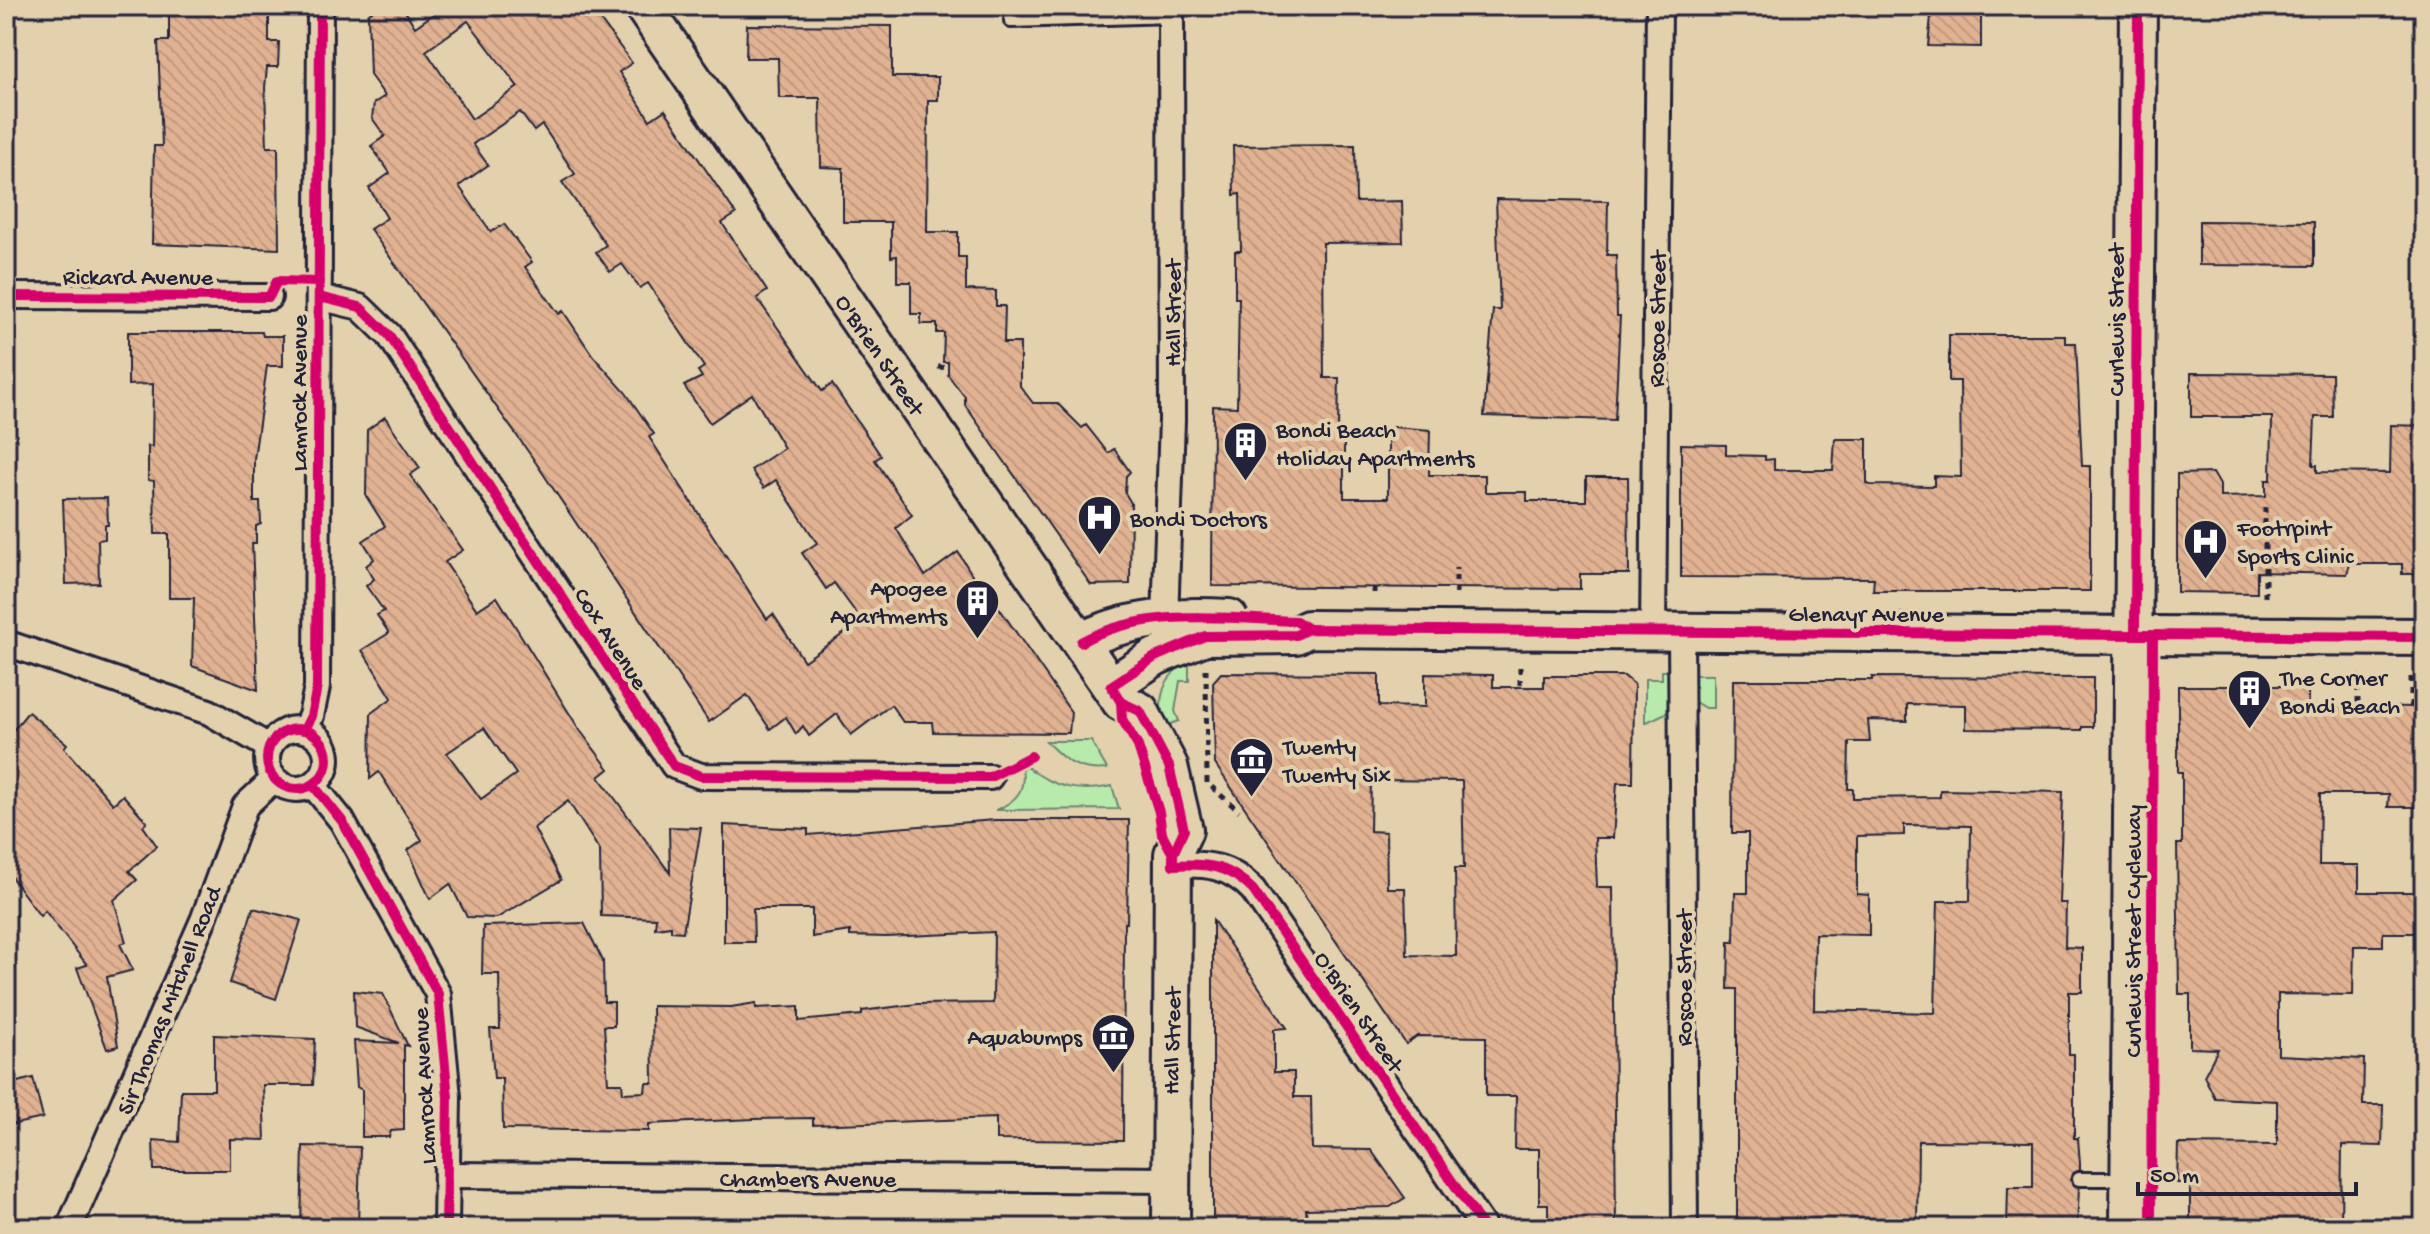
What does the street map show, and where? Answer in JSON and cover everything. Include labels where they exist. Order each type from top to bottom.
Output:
[{"type":"street","name":"Lamrock Avenue","points":[[304,730],[311,716],[317,687],[320,6]]},
{"type":"street","name":"O'Brien Street","points":[[643,6],[1116,694],[1122,719],[1138,746],[1159,812],[1162,834],[1173,860],[1227,869],[1253,890],[1484,1228]]},
{"type":"street","name":"Roscoe Street","points":[[1659,6],[1667,632],[1685,1228]]},
{"type":"street","name":"Curlewis Street","points":[[2129,1228],[2138,6]]},
{"type":"street","name":"Hall Street","points":[[1165,619],[1172,420],[1171,11]]},
{"type":"street","name":"Rickard Avenue","points":[[6,296],[269,297]]},
{"type":"street","name":"Cox Avenue","points":[[319,297],[360,307],[389,335],[674,766],[701,776],[990,777]]},
{"type":"street","name":"Glenayr Avenue","points":[[1081,642],[1103,630],[1136,621],[1165,619],[1205,617],[1296,621],[1308,629]]},
{"type":"street","name":"Glenayr Avenue","points":[[1116,694],[1155,657],[1205,636],[1296,635],[1308,629],[2424,637]]},
{"type":"street","points":[[6,643],[209,712],[269,747]]},
{"type":"street","points":[[304,730],[319,739],[327,754],[324,772],[313,785],[292,789],[274,779],[267,764],[269,747],[283,732],[304,730]]},
{"type":"street","name":"Sir Thomas Mitchell Road","points":[[69,1228],[204,918],[245,806],[274,779]]},
{"type":"street","name":"Lamrock Avenue","points":[[313,785],[342,821],[438,994],[448,1097],[446,1228]]},
{"type":"street","name":"Hall Street","points":[[1171,1228],[1173,860]]},
{"type":"street","name":"Chambers Avenue","points":[[447,1175],[1170,1180]]},
{"type":"lane","points":[[1012,6],[1011,21],[1171,11]]},
{"type":"lane","points":[[2079,1179],[2129,1179]]},
{"type":"path","points":[[938,367],[948,368]]},
{"type":"path","points":[[2265,505],[2265,597]]},
{"type":"path","points":[[1456,568],[1456,594]]},
{"type":"path","points":[[1205,656],[1207,783],[1239,811]]},
{"type":"path","points":[[1520,667],[1520,688]]},
{"type":"path","points":[[2358,674],[2358,706]]},
{"type":"path","points":[[2411,674],[2411,707]]},
{"type":"green space","points":[[1189,660],[1189,681],[1180,681],[1175,711],[1179,721],[1165,726],[1161,706],[1164,688],[1173,673]]},
{"type":"green space","points":[[1662,671],[1674,671],[1672,710],[1645,723],[1645,679],[1662,679]]},
{"type":"green space","points":[[1690,675],[1713,675],[1713,708],[1705,708],[1695,702]]},
{"type":"green space","points":[[1046,741],[1091,741],[1107,769],[1088,769],[1073,764]]},
{"type":"green space","points":[[1026,766],[1046,779],[1067,787],[1088,789],[1112,786],[1119,809],[996,810],[1018,794],[1022,768]]},
{"type":"building","points":[[169,6],[269,6],[269,42],[279,42],[278,67],[267,67],[265,88],[267,147],[278,147],[279,249],[152,244],[154,146],[162,146],[158,41],[169,41]]},
{"type":"building","points":[[378,6],[402,6],[415,27],[445,6],[590,6],[632,63],[619,72],[650,120],[665,110],[736,214],[722,223],[767,291],[757,298],[822,391],[832,384],[881,456],[875,460],[912,515],[896,528],[925,576],[958,552],[989,602],[993,599],[1071,712],[1069,733],[933,732],[932,722],[903,722],[891,705],[851,735],[837,714],[809,736],[803,726],[796,734],[786,717],[770,729],[747,695],[709,722],[532,457],[370,229],[387,218],[369,188],[390,173],[371,146],[385,136],[372,118],[374,103],[385,96],[370,75],[368,14]],"holes":[[[468,21],[518,87],[472,119],[426,51]],[[520,112],[534,131],[542,125],[575,174],[562,182],[606,245],[596,252],[610,272],[622,264],[640,288],[648,283],[704,367],[698,371],[702,377],[684,386],[710,423],[752,394],[784,448],[751,470],[764,488],[776,480],[817,543],[802,553],[826,589],[834,583],[862,621],[804,661],[773,614],[767,619],[649,437],[654,434],[626,393],[593,356],[563,311],[559,314],[525,267],[532,262],[504,224],[491,232],[459,186],[488,165],[473,144]]]},
{"type":"building","points":[[1932,6],[1981,6],[1981,47],[1928,46]]},
{"type":"building","points":[[747,25],[892,26],[892,77],[938,77],[938,100],[928,100],[927,232],[958,232],[958,257],[966,257],[966,290],[996,291],[996,306],[1005,306],[1004,343],[1020,343],[1020,386],[1033,403],[1057,403],[1082,428],[1086,425],[1108,453],[1114,449],[1130,472],[1126,476],[1125,493],[1131,503],[1130,584],[1091,585],[965,405],[965,397],[948,375],[948,362],[943,362],[944,333],[937,333],[937,324],[921,324],[921,314],[911,314],[911,282],[897,282],[897,256],[891,257],[891,222],[843,222],[843,168],[821,167],[820,98],[779,98],[778,58],[746,58]]},
{"type":"building","points":[[1355,145],[1356,202],[1402,201],[1403,242],[1323,243],[1324,378],[1339,378],[1338,431],[1344,431],[1344,498],[1388,498],[1388,429],[1393,427],[1430,430],[1429,475],[1485,475],[1485,492],[1527,492],[1527,501],[1586,501],[1586,477],[1628,477],[1629,574],[1580,574],[1580,589],[1212,586],[1213,406],[1237,407],[1239,298],[1235,298],[1235,251],[1241,251],[1240,194],[1234,195],[1233,146]]},
{"type":"building","points":[[1496,199],[1608,201],[1607,255],[1616,255],[1617,316],[1620,316],[1615,420],[1484,416],[1493,310],[1500,310]]},
{"type":"building","points":[[2199,221],[2314,222],[2314,266],[2199,265]]},
{"type":"building","points":[[128,332],[262,332],[263,336],[283,336],[283,366],[267,366],[254,459],[254,502],[260,502],[261,524],[256,526],[256,543],[252,543],[258,690],[192,666],[194,598],[169,598],[169,534],[155,534],[154,481],[148,480],[153,384],[128,385]]},
{"type":"building","points":[[1949,335],[2065,335],[2065,343],[2076,343],[2082,466],[2090,466],[2090,591],[1873,591],[1874,578],[1681,577],[1681,444],[1726,445],[1726,455],[1774,459],[1774,470],[1833,470],[1835,439],[1867,439],[1867,483],[1870,485],[1934,486],[1934,476],[1961,477],[1960,381],[1949,381]]},
{"type":"building","points":[[2191,373],[2332,374],[2333,417],[2315,417],[2313,465],[2317,465],[2317,472],[2390,473],[2391,425],[2424,426],[2424,574],[2402,574],[2402,564],[2350,564],[2347,574],[2257,572],[2257,593],[2177,592],[2177,474],[2213,473],[2220,485],[2220,497],[2266,496],[2266,480],[2271,480],[2272,417],[2191,417]]},
{"type":"building","points":[[385,417],[420,468],[410,475],[463,550],[445,562],[477,610],[497,597],[579,729],[609,769],[599,777],[670,873],[669,827],[701,828],[683,932],[671,931],[671,926],[655,928],[656,918],[601,916],[600,851],[568,801],[534,828],[561,880],[497,918],[467,917],[450,884],[430,899],[408,850],[422,840],[379,772],[370,779],[371,713],[392,698],[362,650],[389,633],[377,615],[384,611],[366,586],[374,579],[366,566],[374,559],[363,541],[385,526],[366,496],[367,430]],"holes":[[[484,728],[516,774],[481,799],[447,753]]]},
{"type":"building","points":[[107,498],[105,539],[98,540],[99,583],[66,584],[63,499]]},
{"type":"building","points":[[1221,673],[1379,674],[1379,706],[1425,707],[1425,674],[1493,675],[1493,687],[1544,687],[1544,676],[1624,676],[1634,684],[1633,783],[1617,783],[1613,838],[1595,838],[1597,887],[1613,887],[1616,1228],[1548,1228],[1548,1204],[1539,1204],[1539,1149],[1515,1149],[1516,1096],[1486,1096],[1486,1037],[1417,1036],[1406,1044],[1215,764],[1213,682]],"holes":[[[1371,780],[1462,781],[1464,868],[1455,868],[1456,956],[1407,955],[1405,888],[1387,888],[1386,832],[1370,831]]]},
{"type":"building","points":[[1872,677],[2093,678],[2093,727],[2082,727],[2082,730],[1966,729],[1966,705],[1907,704],[1907,721],[1868,720],[1870,742],[1849,742],[1848,789],[1853,789],[1853,798],[1940,797],[1940,790],[2063,792],[2059,903],[2066,903],[2065,947],[2082,948],[2082,992],[2069,992],[2069,1054],[2074,1054],[2074,1138],[2078,1138],[2080,1164],[2080,1170],[2072,1174],[2070,1180],[2079,1188],[2077,1228],[2007,1228],[2008,1187],[2033,1187],[2033,1142],[1918,1141],[1917,1228],[1737,1228],[1737,989],[1728,989],[1729,942],[1734,942],[1735,893],[1748,893],[1748,833],[1732,833],[1733,680],[1872,680]],"holes":[[[1904,825],[1971,826],[1970,901],[1938,901],[1935,1013],[1814,1010],[1815,934],[1869,935],[1869,895],[1857,894],[1857,836],[1904,835]]]},
{"type":"building","points":[[2178,686],[2308,686],[2308,706],[2424,707],[2424,807],[2388,807],[2389,794],[2320,794],[2319,865],[2359,865],[2359,892],[2424,892],[2424,933],[2383,933],[2383,946],[2354,946],[2353,995],[2278,994],[2278,1055],[2364,1059],[2363,1105],[2383,1105],[2382,1146],[2342,1145],[2341,1228],[2196,1228],[2196,1221],[2190,1221],[2190,1183],[2177,1183],[2178,1144],[2277,1145],[2277,1101],[2215,1098],[2204,1076],[2218,1049],[2190,1048],[2190,994],[2179,994],[2177,844],[2182,844],[2182,772],[2178,772]]},
{"type":"building","points":[[28,712],[67,744],[64,748],[113,804],[123,795],[147,822],[143,826],[157,846],[129,871],[137,880],[114,900],[126,942],[120,944],[133,970],[107,977],[118,1046],[107,1049],[77,968],[87,965],[45,911],[40,916],[6,870],[6,739]]},
{"type":"building","points":[[995,820],[1129,820],[1127,923],[1124,923],[1123,1141],[996,1140],[996,1118],[813,1125],[813,1118],[754,1119],[649,1124],[649,1131],[503,1129],[502,1078],[494,1078],[490,1029],[500,1029],[499,974],[482,974],[483,926],[584,923],[603,961],[604,1002],[614,1002],[614,1026],[604,1026],[608,1083],[622,1083],[623,1093],[645,1092],[646,1083],[653,1083],[652,1006],[731,1007],[756,1003],[756,1008],[799,1006],[799,1021],[862,1015],[862,1011],[917,1004],[993,1003],[994,932],[886,937],[850,936],[850,931],[812,937],[812,909],[753,909],[754,942],[724,942],[724,825],[808,829],[808,835]]},
{"type":"building","points":[[253,908],[301,920],[276,999],[230,983]]},
{"type":"building","points":[[1213,920],[1287,1028],[1274,1029],[1274,1072],[1294,1072],[1294,1097],[1311,1097],[1312,1149],[1371,1150],[1405,1198],[1390,1207],[1306,1209],[1308,1228],[1213,1228]]},
{"type":"building","points":[[354,991],[383,994],[408,1046],[404,1045],[404,1130],[391,1131],[389,1137],[362,1137],[362,1090],[357,1087],[354,1041],[399,1043],[355,1027]]},
{"type":"building","points":[[214,1035],[315,1039],[313,1085],[263,1085],[265,1140],[230,1139],[230,1170],[154,1170],[153,1140],[179,1142],[181,1090],[214,1090]]},
{"type":"building","points":[[33,1078],[43,1118],[6,1126],[6,1085]]},
{"type":"building","points":[[303,1146],[360,1147],[358,1228],[301,1228]]},
{"type":"cycle path","points":[[304,730],[311,716],[317,687],[320,6]]},
{"type":"cycle path","points":[[2135,635],[2138,6]]},
{"type":"cycle path","points":[[6,296],[269,297],[277,281],[319,282]]},
{"type":"cycle path","points":[[319,297],[360,307],[389,335],[674,766],[701,776],[990,777],[1031,756]]},
{"type":"cycle path","points":[[1081,642],[1132,624],[1186,617],[1296,621],[1308,629]]},
{"type":"cycle path","points":[[1484,1228],[1253,890],[1235,875],[1216,867],[1173,865],[1173,854],[1184,830],[1169,766],[1140,711],[1121,702],[1111,686],[1155,657],[1205,636],[1296,635],[1308,629],[2424,637]]},
{"type":"cycle path","name":"Curlewis Street Cycleway","points":[[2151,1228],[2153,635]]},
{"type":"cycle path","points":[[1121,702],[1122,719],[1138,746],[1159,812],[1162,834],[1173,854]]},
{"type":"cycle path","points":[[297,729],[308,731],[318,738],[325,748],[327,759],[325,770],[318,780],[308,787],[297,789],[286,787],[276,780],[269,770],[267,759],[269,748],[276,738],[286,731],[297,729]]},
{"type":"cycle path","points":[[313,785],[342,821],[438,994],[448,1097],[446,1228]]},
{"type":"place","name":"Bondi Beach Holiday Apartments","points":[[1245,482]]},
{"type":"place","name":"Bondi Doctors","points":[[1099,557]]},
{"type":"place","name":"Footrpint Sports Clinic","points":[[2206,580]]},
{"type":"place","name":"Apogee Apartments","points":[[978,640]]},
{"type":"place","name":"The Corner Bondi Beach","points":[[2249,730]]},
{"type":"place","name":"Twenty Twenty Six","points":[[1252,799]]},
{"type":"place","name":"Aquabumps","points":[[1113,1075]]}]
